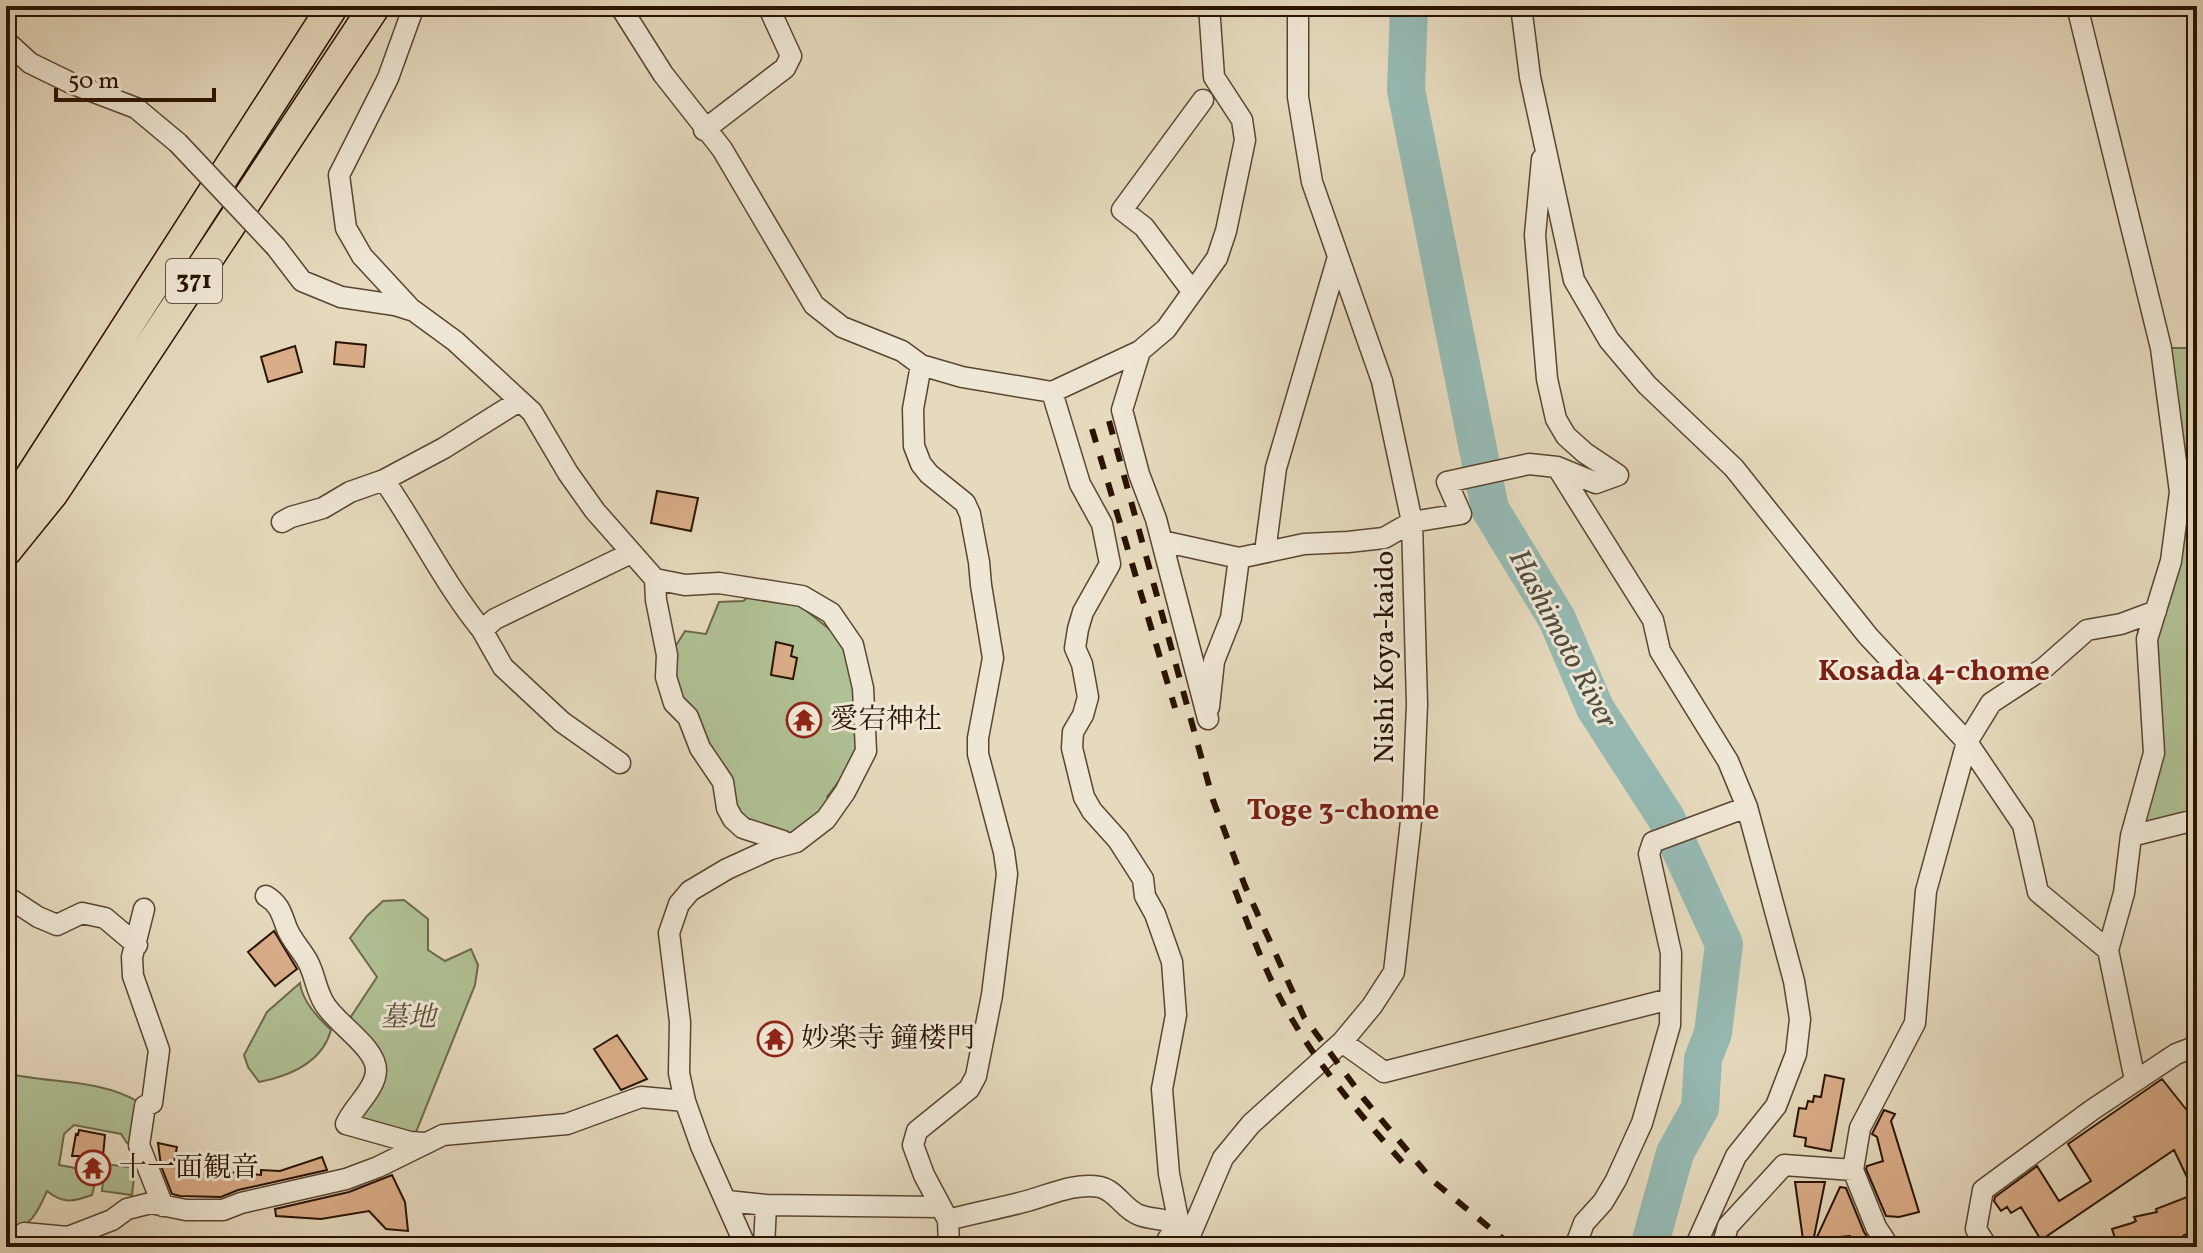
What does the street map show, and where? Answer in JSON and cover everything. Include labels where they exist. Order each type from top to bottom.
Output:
[{"type":"highway","name":"371","points":[[6,509],[29,479],[333,6]]},
{"type":"highway","name":"371","points":[[6,551],[53,493],[375,6]]},
{"type":"street","points":[[414,6],[388,78],[339,175],[346,228],[362,256],[414,311],[455,341],[532,412],[595,511],[655,579],[685,585],[719,583],[802,596],[831,613],[853,645],[863,688],[866,751],[845,792],[826,819],[796,842],[727,869],[690,891],[679,904],[669,933],[679,1006],[679,1073],[685,1101],[701,1146],[746,1247]]},
{"type":"street","points":[[620,6],[663,74],[722,149],[814,305],[842,327],[902,351],[921,365],[962,377],[1052,392],[1140,351],[1166,329],[1217,258],[1226,231],[1245,140],[1242,120],[1214,77],[1209,6]]},
{"type":"street","points":[[704,130],[785,68],[791,56],[768,6]]},
{"type":"street","name":"Nishi Koya-kaido","points":[[1165,1247],[1168,1239],[1184,1236],[1223,1158],[1251,1124],[1342,1042],[1372,1006],[1394,972],[1413,803],[1417,704],[1412,522],[1382,381],[1312,182],[1298,97],[1298,6]]},
{"type":"street","points":[[1521,6],[1530,77],[1574,280],[1609,340],[1647,385],[1734,468],[1868,636],[1967,742],[2023,825],[2038,892],[2108,950]]},
{"type":"street","points":[[2077,6],[2161,348],[2180,492],[2171,561],[2147,639],[2154,753],[2131,836],[2124,893],[2108,950],[2135,1080]]},
{"type":"street","points":[[6,41],[30,63],[73,84],[136,108],[178,143],[276,247],[302,281],[341,297],[414,311]]},
{"type":"street","points":[[1192,291],[1144,227],[1122,210],[1203,100]]},
{"type":"street","points":[[1162,541],[1239,558],[1304,544],[1384,538],[1412,522],[1461,514],[1447,482],[1529,464],[1557,467],[1596,483],[1618,475],[1566,436],[1556,419],[1547,379],[1535,235],[1544,143]]},
{"type":"street","points":[[1265,552],[1276,468],[1338,257]]},
{"type":"street","points":[[1140,351],[1122,410],[1139,474],[1162,541],[1208,719],[1214,661],[1231,618],[1239,558]]},
{"type":"street","points":[[921,365],[913,409],[914,446],[929,474],[965,503],[979,562],[993,658],[978,738],[978,754],[1007,874],[992,995],[976,1076],[969,1089],[917,1131],[913,1145],[944,1214],[949,1247]]},
{"type":"street","points":[[1052,392],[1080,484],[1102,524],[1110,564],[1083,612],[1078,629],[1075,648],[1082,664],[1088,697],[1083,715],[1073,732],[1072,748],[1084,797],[1092,811],[1118,840],[1143,879],[1145,896],[1155,914],[1172,962],[1176,1015],[1162,1089],[1169,1174],[1184,1236]]},
{"type":"street","points":[[282,522],[323,508],[350,492],[384,480],[444,448],[519,401]]},
{"type":"street","points":[[1557,467],[1653,620],[1660,651],[1728,761],[1747,807],[1794,981],[1800,1019],[1796,1054],[1776,1106],[1736,1156],[1695,1247]]},
{"type":"street","points":[[384,480],[503,667],[562,722],[620,763]]},
{"type":"street","points":[[482,630],[495,619],[631,553]]},
{"type":"street","points":[[655,579],[667,655],[666,677],[674,703],[688,717],[700,748],[723,782],[727,808],[733,819],[743,828],[783,841],[785,845]]},
{"type":"street","points":[[1889,1247],[1876,1227],[1853,1170],[1860,1128],[1915,1023],[1926,891],[1967,742],[1991,703],[2044,668],[2087,630],[2121,624],[2156,611]]},
{"type":"street","points":[[1575,1247],[1584,1223],[1603,1202],[1616,1180],[1642,1123],[1670,1025],[1671,953],[1649,854],[1653,842],[1747,807]]},
{"type":"street","points":[[2131,836],[2195,819]]},
{"type":"street","points":[[6,896],[38,917],[57,925],[82,913],[105,918],[137,945]]},
{"type":"street","points":[[266,896],[282,912],[286,927],[309,964],[324,1003],[333,1017],[372,1056],[376,1071],[373,1081],[346,1124],[424,1143]]},
{"type":"street","points":[[144,909],[132,957],[133,976],[159,1050],[152,1103],[145,1106],[139,1145],[163,1206]]},
{"type":"street","points":[[1342,1042],[1384,1072],[1670,999]]},
{"type":"street","points":[[1987,1247],[1976,1229],[1983,1190],[2135,1080],[2176,1054],[2197,1046]]},
{"type":"street","points":[[24,1233],[68,1237],[112,1220],[127,1209],[151,1203],[196,1211],[223,1210],[346,1179],[443,1135],[567,1124],[641,1097],[685,1101]]},
{"type":"street","points":[[1722,1247],[1728,1226],[1784,1165],[1853,1170]]},
{"type":"street","points":[[727,1201],[944,1214],[1096,1186],[1110,1191],[1130,1211],[1184,1236]]},
{"type":"street","points":[[764,1247],[766,1205]]},
{"type":"street","points":[[2189,1247],[2197,1244]]},
{"type":"green space","points":[[2161,348],[2197,348],[2197,816],[2131,836],[2153,763],[2147,639],[2179,493]]},
{"type":"green space","points":[[752,595],[798,604],[849,645],[863,750],[827,797],[833,804],[795,841],[744,826],[677,704],[670,655],[685,631],[706,634],[719,602],[743,601]]},
{"type":"green space","name":"墓地","points":[[404,900],[428,919],[428,950],[445,961],[471,949],[478,965],[475,985],[414,1137],[357,1120],[375,1081],[350,1018],[377,977],[350,938],[383,901]]},
{"type":"green space","name":"墓地","points":[[300,983],[307,1003],[331,1030],[327,1041],[303,1066],[259,1082],[244,1055],[267,1012]]},
{"type":"green space","points":[[6,1073],[91,1085],[139,1102],[132,1143],[127,1143],[121,1134],[74,1125],[64,1134],[59,1165],[75,1168],[95,1183],[92,1195],[68,1200],[47,1191],[32,1218],[21,1228],[6,1234]]},
{"type":"green space","points":[[105,1164],[135,1168],[132,1195],[102,1191]]},
{"type":"building","points":[[336,342],[366,345],[364,367],[334,364]]},
{"type":"building","points":[[295,346],[302,372],[268,382],[261,357]]},
{"type":"building","points":[[657,491],[698,498],[691,531],[651,523]]},
{"type":"building","points":[[776,642],[793,646],[791,656],[797,658],[793,679],[771,675]]},
{"type":"building","points":[[274,931],[297,969],[275,986],[248,952]]},
{"type":"building","points":[[617,1035],[647,1079],[621,1090],[594,1049]]},
{"type":"building","points":[[1825,1075],[1844,1079],[1831,1151],[1805,1146],[1806,1138],[1794,1136],[1799,1108],[1806,1109],[1808,1101],[1813,1102],[1814,1096],[1821,1097]]},
{"type":"building","points":[[2162,1079],[2197,1123],[2197,1231],[2184,1235],[2178,1242],[2159,1247],[2118,1247],[2112,1229],[2136,1221],[2134,1217],[2157,1212],[2156,1209],[2195,1194],[2174,1150],[2041,1240],[2021,1207],[2011,1213],[2007,1207],[2001,1211],[1994,1201],[1995,1197],[2037,1166],[2059,1201],[2091,1181],[2068,1144]]},
{"type":"building","points":[[1884,1110],[1895,1114],[1891,1121],[1919,1212],[1899,1217],[1886,1216],[1866,1169],[1883,1161],[1877,1137],[1872,1134]]},
{"type":"building","points":[[79,1130],[105,1135],[103,1156],[72,1156]]},
{"type":"building","points":[[158,1143],[177,1147],[173,1167],[261,1175],[261,1170],[280,1171],[322,1157],[327,1170],[238,1190],[221,1197],[180,1196],[172,1194],[161,1166]]},
{"type":"building","points":[[392,1175],[405,1202],[408,1231],[386,1229],[369,1211],[321,1219],[276,1216],[275,1209],[349,1192]]},
{"type":"building","points":[[1795,1182],[1825,1182],[1812,1247],[1804,1247]]},
{"type":"building","points":[[1840,1187],[1846,1188],[1864,1232],[1874,1247],[1855,1247],[1850,1236],[1816,1239]]},
{"type":"waterway","name":"Hashimoto River","points":[[1409,6],[1406,90],[1490,509],[1557,619],[1595,708],[1666,818],[1724,944],[1713,1033],[1703,1059],[1700,1108],[1675,1153],[1649,1247]]},
{"type":"railway","points":[[1109,421],[1213,800],[1245,886],[1304,1017],[1364,1099],[1433,1181],[1513,1247]]},
{"type":"railway","points":[[1092,429],[1175,708]]},
{"type":"railway","points":[[1235,890],[1268,973],[1293,1021],[1331,1077],[1404,1164]]},
{"type":"railway","points":[[6,1243],[47,1247]]},
{"type":"place","name":"愛宕神社","points":[[804,720]]},
{"type":"place","name":"妙楽寺 鐘楼門","points":[[775,1039]]},
{"type":"place","name":"十一面観音","points":[[93,1168]]},
{"type":"district","name":"Kosada 4-chome","points":[[1934,672]]},
{"type":"district","name":"Toge 3-chome","points":[[1343,811]]}]
